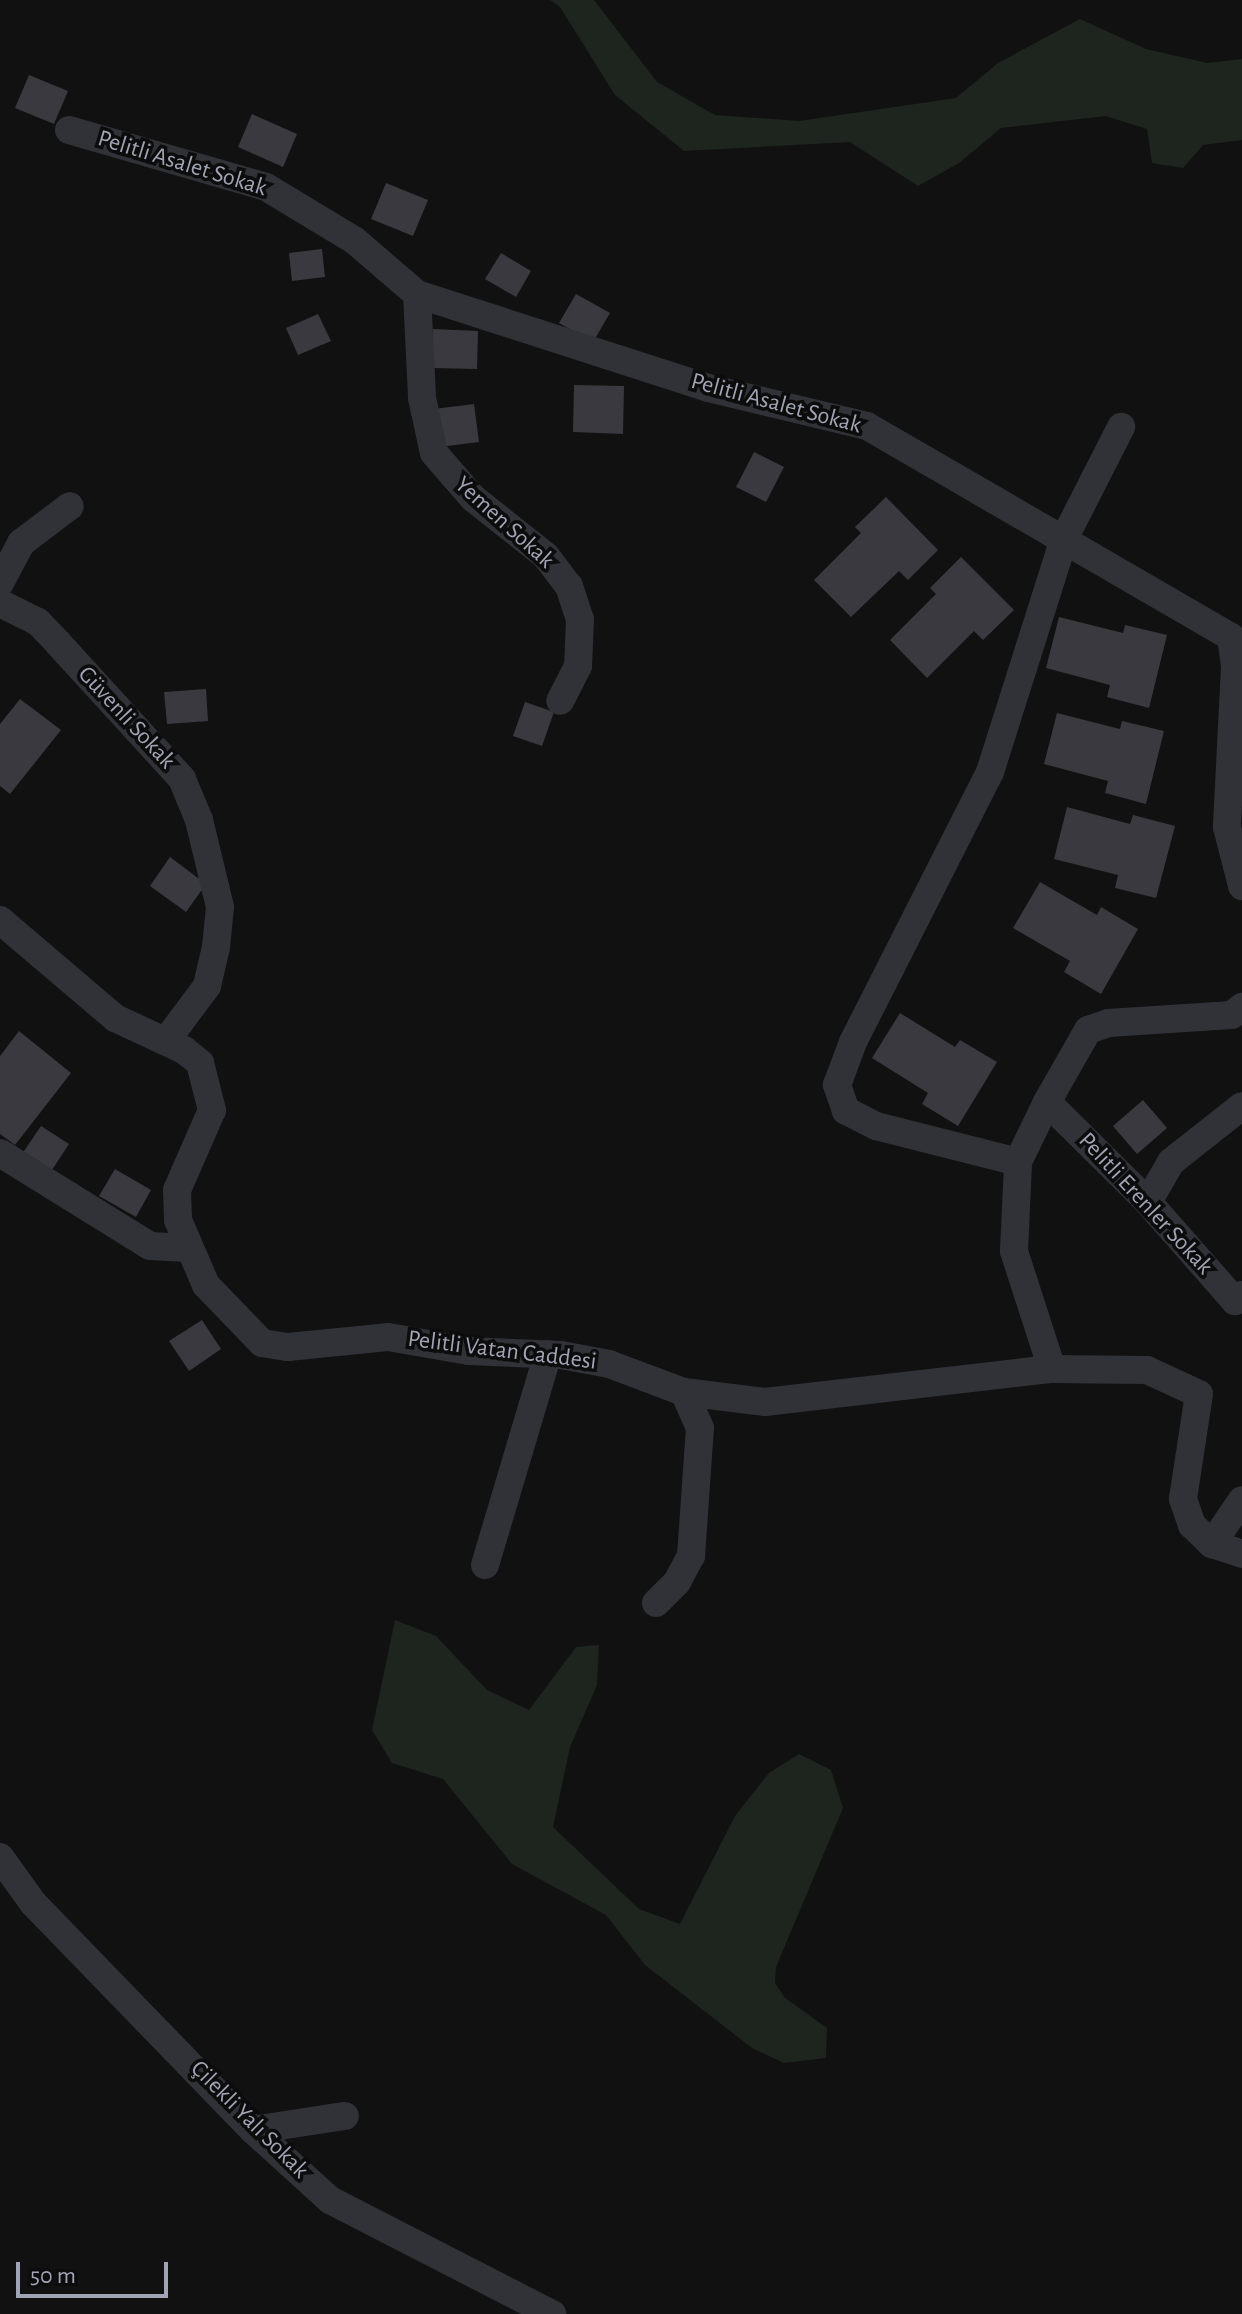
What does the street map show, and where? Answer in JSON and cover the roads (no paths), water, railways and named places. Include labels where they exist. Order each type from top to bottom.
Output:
[{"type":"street","name":"Pelitli Asalet Sokak","points":[[69,130],[266,187],[354,240],[417,294],[708,388],[867,426],[1231,637],[1235,667],[1227,827],[1242,886]]},
{"type":"street","name":"Yemen Sokak","points":[[417,294],[422,398],[434,453],[473,498],[546,556],[569,586],[580,619],[578,666],[560,701]]},
{"type":"street","points":[[1018,1162],[876,1126],[846,1111],[837,1085],[853,1042],[990,772],[1064,539],[1121,427]]},
{"type":"street","points":[[0,583],[21,543],[70,506]]},
{"type":"street","name":"Güvenli Sokak","points":[[0,603],[38,622],[58,643],[182,779],[199,820],[220,907],[216,947],[207,986],[166,1041]]},
{"type":"street","name":"Pelitli Vatan Caddesi","points":[[0,920],[115,1018],[166,1041],[200,1063],[212,1110],[177,1190],[187,1248],[206,1285],[262,1343],[288,1347],[388,1337],[454,1350],[548,1354],[609,1364],[684,1392],[765,1402],[1052,1369],[1147,1370],[1199,1394],[1183,1499],[1192,1525],[1212,1544]]},
{"type":"street","points":[[1052,1369],[1014,1251],[1018,1162],[1047,1102],[1088,1030],[1108,1023],[1232,1015],[1242,1007]]},
{"type":"street","name":"Pelitli Erenler Sokak","points":[[1047,1102],[1148,1202],[1240,1303]]},
{"type":"street","points":[[1148,1202],[1171,1162],[1242,1106]]},
{"type":"street","points":[[0,1153],[150,1246],[187,1248]]},
{"type":"street","points":[[485,1565],[548,1354]]},
{"type":"street","points":[[656,1603],[677,1582],[691,1556],[700,1428],[684,1392]]},
{"type":"street","points":[[1242,1500],[1212,1544],[1242,1554]]},
{"type":"street","name":"Çilekli Yalı Sokak","points":[[0,1857],[33,1903],[253,2130],[330,2200],[552,2314]]},
{"type":"street","points":[[253,2130],[345,2116]]}]
